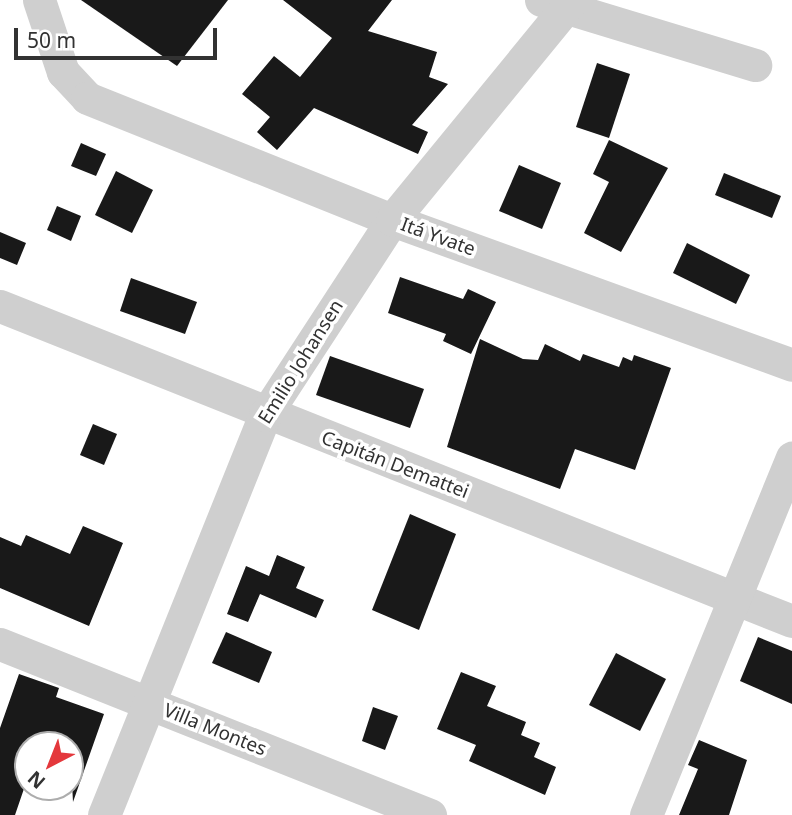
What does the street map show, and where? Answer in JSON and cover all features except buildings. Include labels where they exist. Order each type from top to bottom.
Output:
[{"type":"street","name":"Itá Yvate","points":[[39,0],[63,72],[87,98],[392,220],[792,366]]},
{"type":"street","points":[[559,3],[755,65]]},
{"type":"street","name":"Emilio Johansen","points":[[103,815],[265,415],[392,220],[559,3]]},
{"type":"street","name":"Capitán Demattei","points":[[0,306],[265,415],[792,621]]},
{"type":"street","points":[[646,815],[792,458]]},
{"type":"street","name":"Villa Montes","points":[[0,644],[430,815]]}]
